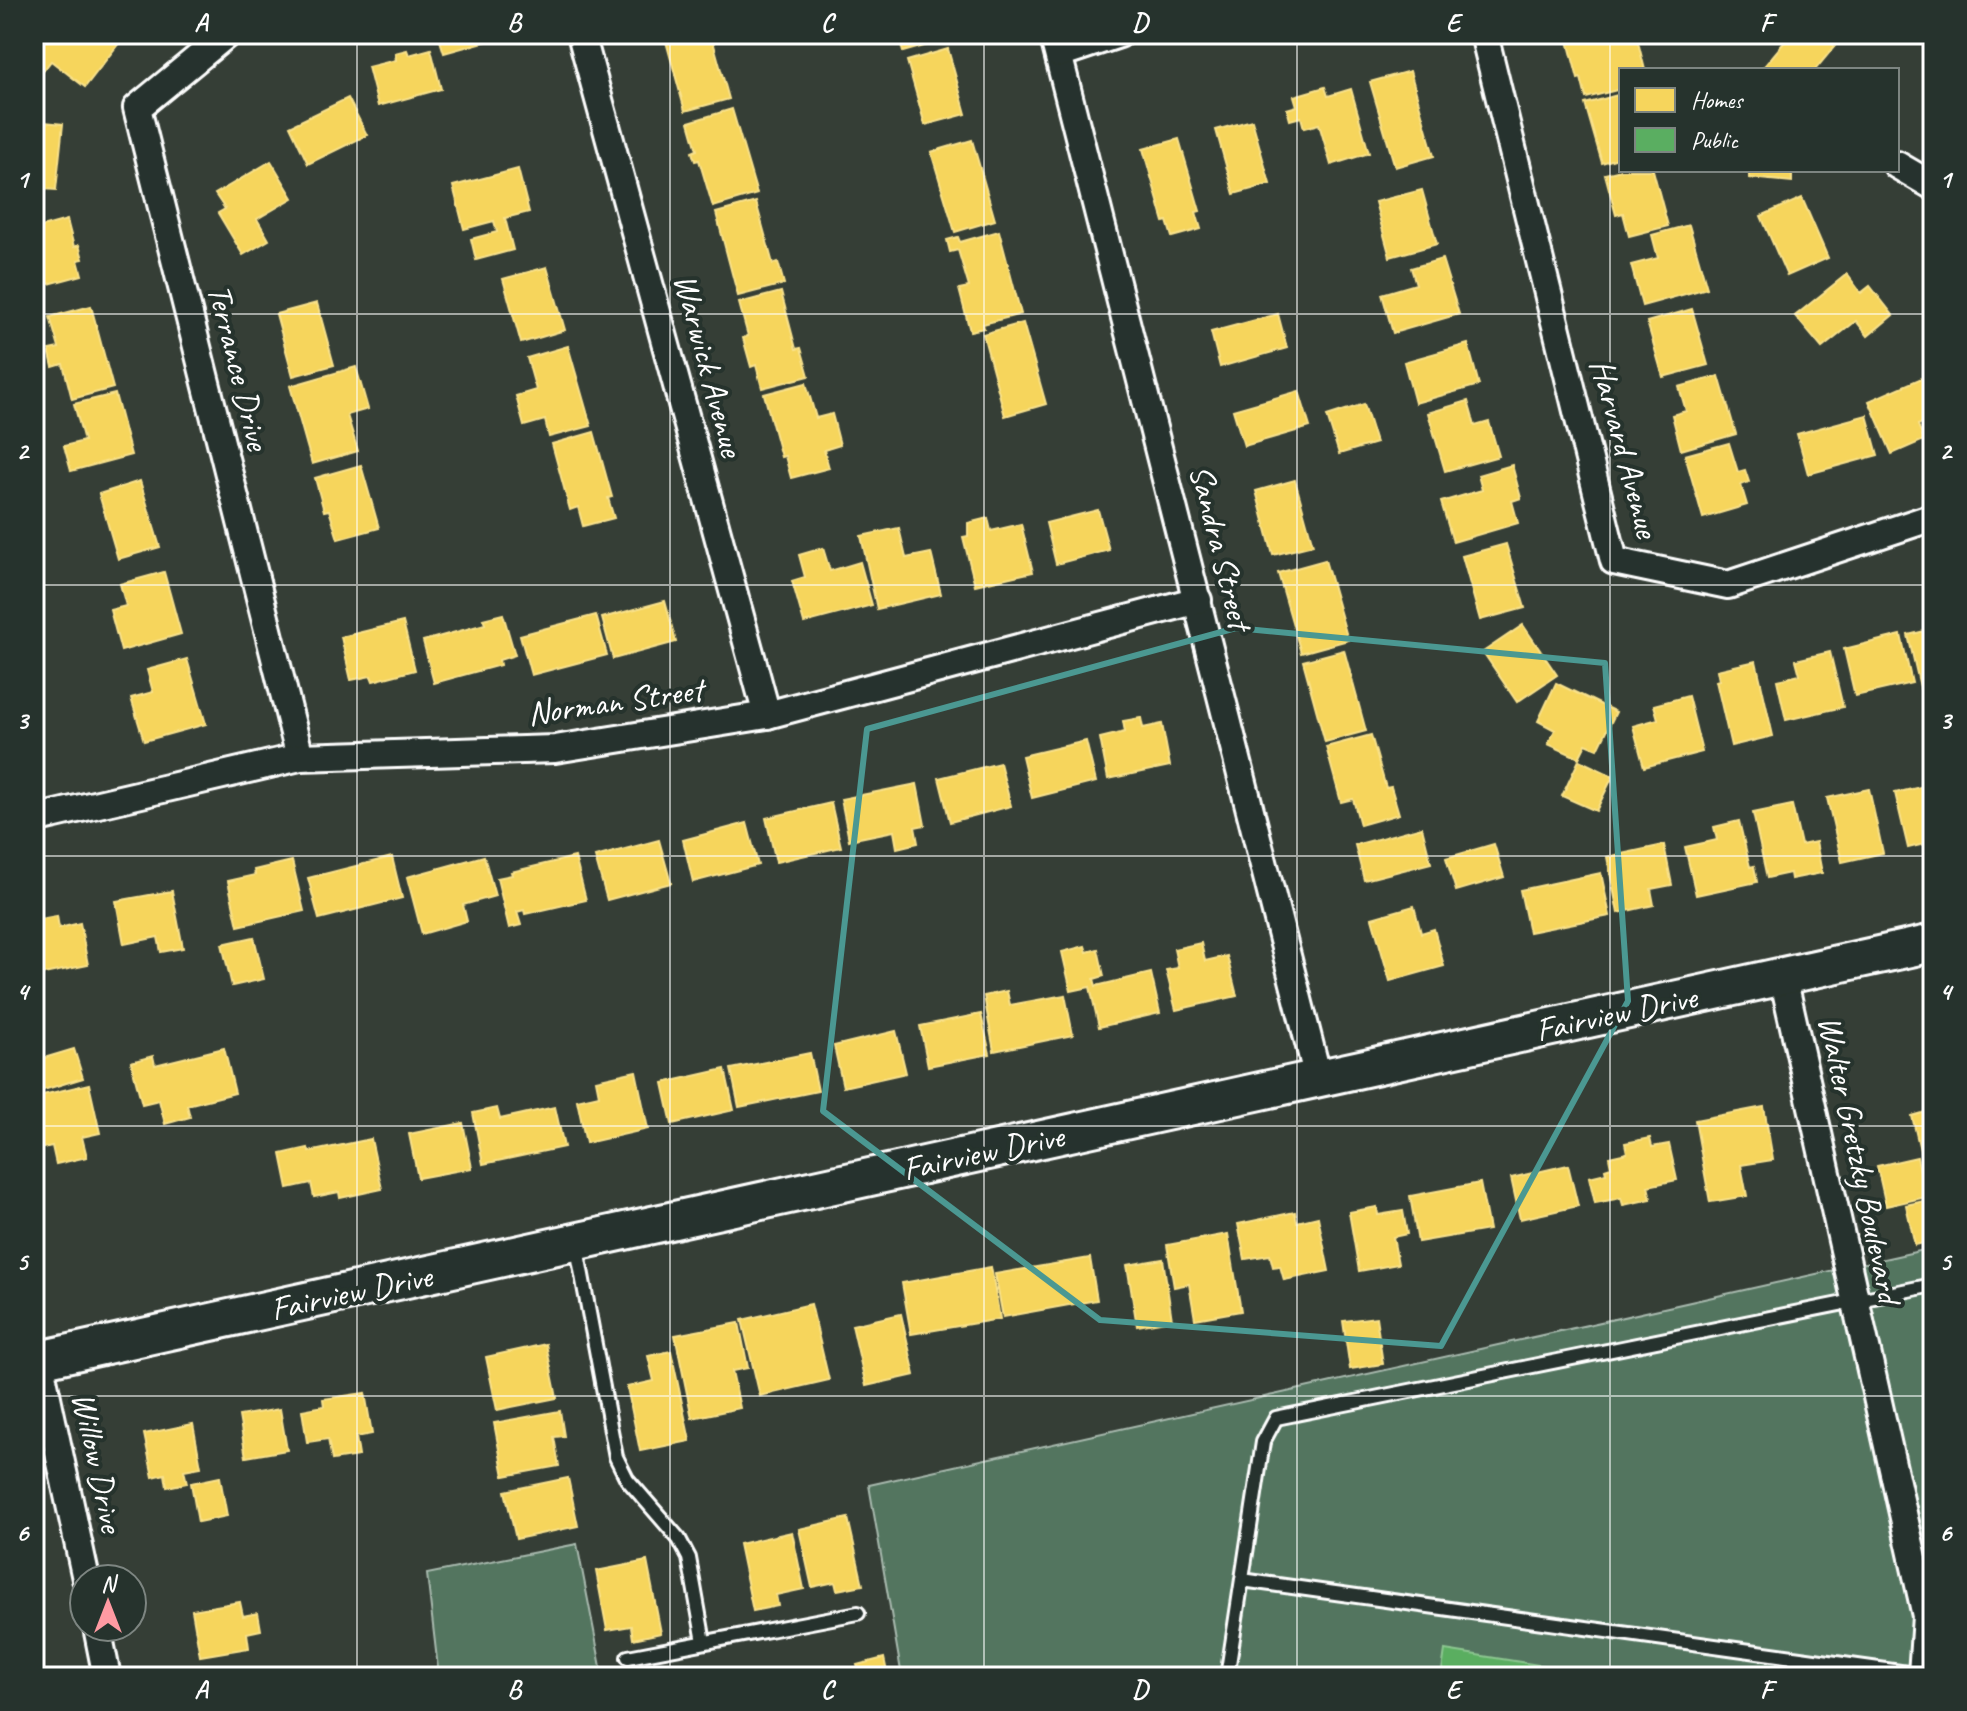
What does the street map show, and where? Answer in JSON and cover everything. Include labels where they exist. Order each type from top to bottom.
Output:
[{"type":"main road","name":"Fairview Drive","points":[[37,1361],[1933,943]]},
{"type":"street","name":"Terrance Drive","points":[[227,34],[137,108],[300,757]]},
{"type":"street","name":"Warwick Avenue","points":[[581,34],[767,715]]},
{"type":"street","points":[[1056,44],[1119,34]]},
{"type":"street","name":"Harvard Avenue","points":[[1484,34],[1614,561],[1728,585],[1933,517]]},
{"type":"street","name":"Sandra Street","points":[[1056,44],[1318,1078]]},
{"type":"street","points":[[1899,166],[1933,186]]},
{"type":"street","name":"Norman Street","points":[[34,819],[300,757],[555,749],[767,715],[1198,600]]},
{"type":"street","name":"Walter Gretzky Boulevard","points":[[1783,977],[1926,1616],[1927,1676]]},
{"type":"street","name":"Willow Drive","points":[[37,1361],[82,1563]]},
{"type":"street","points":[[100,1643],[107,1677]]},
{"type":"lane","points":[[575,1242],[616,1457],[627,1479],[679,1539],[689,1558],[704,1642]]},
{"type":"lane","points":[[1227,1677],[1263,1442],[1276,1418],[1933,1285]]},
{"type":"lane","points":[[1242,1580],[1927,1676]]},
{"type":"lane","points":[[628,1657],[858,1613]]},
{"type":"highlighted area","points":[[1236,628],[1605,663],[1628,1001],[1441,1346],[1100,1320],[823,1111],[867,729]]},
{"type":"green space","points":[[1933,1248],[1933,1569],[1909,1608],[1933,1632],[1933,1677],[902,1677],[869,1485]]},
{"type":"green space","points":[[577,1544],[603,1677],[439,1677],[427,1574]]},
{"type":"building: Homes","points":[[45,34],[64,34],[69,38],[72,34],[126,34],[85,87],[51,61],[34,83],[34,45]]},
{"type":"building: Homes","points":[[438,34],[509,34],[509,35],[444,53]]},
{"type":"building: Homes","points":[[664,34],[711,34],[729,99],[685,111]]},
{"type":"building: Homes","points":[[898,34],[943,34],[945,40],[903,52]]},
{"type":"building: Homes","points":[[1577,34],[1636,34],[1644,68],[1619,68],[1619,90],[1586,98],[1567,37]]},
{"type":"building: Homes","points":[[1791,34],[1820,34],[1835,46],[1817,68],[1763,68]]},
{"type":"building: Homes","points":[[1920,34],[1933,34],[1933,42],[1919,37]]},
{"type":"building: Homes","points":[[431,49],[441,89],[378,106],[368,67],[396,60],[395,53],[407,50],[409,55]]},
{"type":"building: Homes","points":[[948,49],[966,114],[925,125],[907,61]]},
{"type":"building: Homes","points":[[1410,71],[1434,156],[1395,167],[1370,82]]},
{"type":"building: Homes","points":[[1325,87],[1328,96],[1351,89],[1369,153],[1331,165],[1319,124],[1304,128],[1301,117],[1290,120],[1287,109],[1297,106],[1294,96]]},
{"type":"building: Homes","points":[[1619,95],[1619,158],[1602,163],[1585,104]]},
{"type":"building: Homes","points":[[348,98],[367,135],[308,164],[290,126]]},
{"type":"building: Homes","points":[[732,109],[757,194],[713,207],[699,160],[695,161],[692,152],[697,150],[689,122]]},
{"type":"building: Homes","points":[[1252,120],[1270,184],[1234,194],[1216,130]]},
{"type":"building: Homes","points":[[34,121],[63,124],[56,190],[43,189],[43,195],[34,194]]},
{"type":"building: Homes","points":[[1179,139],[1200,211],[1196,212],[1201,229],[1172,237],[1167,221],[1164,222],[1143,149]]},
{"type":"building: Homes","points":[[972,140],[995,220],[955,232],[931,152]]},
{"type":"building: Homes","points":[[271,161],[293,198],[257,219],[269,240],[243,255],[218,213],[225,209],[215,194]]},
{"type":"building: Homes","points":[[518,169],[529,212],[505,218],[513,250],[476,260],[471,239],[497,232],[494,221],[464,229],[453,186]]},
{"type":"building: Homes","points":[[1619,170],[1654,172],[1668,226],[1629,236],[1623,213],[1616,215],[1605,174]]},
{"type":"building: Homes","points":[[1749,172],[1792,172],[1792,182],[1749,178]]},
{"type":"building: Homes","points":[[1422,190],[1437,244],[1390,257],[1375,202]]},
{"type":"building: Homes","points":[[1802,198],[1828,258],[1787,276],[1761,216]]},
{"type":"building: Homes","points":[[756,202],[773,264],[778,262],[784,284],[738,296],[716,213]]},
{"type":"building: Homes","points":[[67,220],[74,247],[79,245],[83,259],[78,260],[82,275],[34,288],[34,229]]},
{"type":"building: Homes","points":[[1689,225],[1707,288],[1642,306],[1631,265],[1658,258],[1652,235]]},
{"type":"building: Homes","points":[[999,231],[1021,314],[983,324],[984,328],[970,331],[959,289],[969,287],[958,250],[950,252],[947,240],[958,237],[960,242]]},
{"type":"building: Homes","points":[[1442,259],[1459,314],[1393,333],[1382,294],[1416,284],[1411,268]]},
{"type":"building: Homes","points":[[547,267],[565,330],[521,343],[503,279]]},
{"type":"building: Homes","points":[[1847,274],[1861,293],[1870,286],[1893,315],[1868,336],[1856,321],[1822,348],[1795,316]]},
{"type":"building: Homes","points":[[781,292],[796,349],[801,348],[809,376],[762,388],[756,365],[751,367],[743,338],[748,336],[739,303]]},
{"type":"building: Homes","points":[[317,303],[334,365],[293,376],[276,314]]},
{"type":"building: Homes","points":[[91,306],[113,388],[72,399],[63,364],[53,367],[49,350],[59,348],[50,317]]},
{"type":"building: Homes","points":[[1692,309],[1708,365],[1663,377],[1647,322]]},
{"type":"building: Homes","points":[[1278,314],[1287,348],[1220,367],[1211,332]]},
{"type":"building: Homes","points":[[1023,323],[1046,404],[1005,416],[983,334]]},
{"type":"building: Homes","points":[[1468,344],[1479,385],[1415,403],[1404,362]]},
{"type":"building: Homes","points":[[568,346],[591,426],[549,437],[545,420],[524,426],[516,396],[536,390],[527,358]]},
{"type":"building: Homes","points":[[356,367],[368,409],[347,415],[358,451],[312,464],[290,386]]},
{"type":"building: Homes","points":[[1719,376],[1736,434],[1681,450],[1672,415],[1686,411],[1679,387]]},
{"type":"building: Homes","points":[[1924,377],[1933,399],[1933,418],[1918,425],[1924,440],[1892,454],[1869,401]]},
{"type":"building: Homes","points":[[806,383],[816,418],[832,414],[840,445],[824,450],[829,468],[791,478],[785,456],[781,457],[764,394]]},
{"type":"building: Homes","points":[[1299,391],[1310,427],[1244,446],[1233,410]]},
{"type":"building: Homes","points":[[115,394],[131,455],[71,471],[64,446],[84,441],[74,404]]},
{"type":"building: Homes","points":[[1468,401],[1475,426],[1489,422],[1499,456],[1445,471],[1428,413]]},
{"type":"building: Homes","points":[[1364,404],[1376,443],[1339,454],[1327,416]]},
{"type":"building: Homes","points":[[1867,415],[1878,455],[1808,474],[1797,434]]},
{"type":"building: Homes","points":[[594,432],[612,497],[608,498],[614,518],[583,526],[578,507],[570,510],[552,444]]},
{"type":"building: Homes","points":[[1729,443],[1738,472],[1745,470],[1749,482],[1741,485],[1747,505],[1703,518],[1685,455]]},
{"type":"building: Homes","points":[[361,465],[379,528],[338,539],[329,510],[324,511],[315,478]]},
{"type":"building: Homes","points":[[1512,465],[1521,498],[1512,501],[1518,523],[1453,542],[1441,502],[1482,490],[1478,475]]},
{"type":"building: Homes","points":[[1295,480],[1313,545],[1273,555],[1256,491]]},
{"type":"building: Homes","points":[[140,481],[160,547],[118,559],[99,494]]},
{"type":"building: Homes","points":[[1098,510],[1109,550],[1056,564],[1046,523]]},
{"type":"building: Homes","points":[[988,518],[991,531],[1021,524],[1033,572],[975,585],[963,537],[968,536],[968,523]]},
{"type":"building: Homes","points":[[899,528],[906,558],[931,553],[941,594],[877,609],[861,536]]},
{"type":"building: Homes","points":[[1506,544],[1525,608],[1480,620],[1462,556]]},
{"type":"building: Homes","points":[[823,548],[830,571],[860,562],[872,605],[804,623],[792,581],[805,577],[799,555]]},
{"type":"building: Homes","points":[[1325,560],[1348,640],[1301,653],[1278,573]]},
{"type":"building: Homes","points":[[164,572],[181,634],[121,651],[110,610],[126,606],[120,584]]},
{"type":"building: Homes","points":[[665,601],[676,642],[613,659],[602,618]]},
{"type":"building: Homes","points":[[503,614],[515,655],[499,660],[500,665],[434,683],[423,641],[485,624],[483,619]]},
{"type":"building: Homes","points":[[596,615],[607,655],[531,675],[520,635]]},
{"type":"building: Homes","points":[[403,622],[415,670],[373,681],[371,676],[351,680],[341,637]]},
{"type":"building: Homes","points":[[1523,625],[1557,675],[1517,702],[1483,652]]},
{"type":"building: Homes","points":[[1933,629],[1933,688],[1921,691],[1908,635]]},
{"type":"building: Homes","points":[[1901,635],[1912,683],[1855,696],[1844,649]]},
{"type":"building: Homes","points":[[1344,650],[1366,731],[1325,742],[1303,661]]},
{"type":"building: Homes","points":[[1830,652],[1843,707],[1786,720],[1777,680],[1800,675],[1796,660]]},
{"type":"building: Homes","points":[[187,659],[206,724],[144,741],[131,698],[153,692],[147,670]]},
{"type":"building: Homes","points":[[1756,661],[1773,736],[1731,746],[1716,681],[1719,680],[1717,670]]},
{"type":"building: Homes","points":[[1556,683],[1616,712],[1598,749],[1586,744],[1579,758],[1548,744],[1555,730],[1538,721]]},
{"type":"building: Homes","points":[[1688,696],[1702,752],[1644,767],[1633,726],[1658,719],[1654,705]]},
{"type":"building: Homes","points":[[1141,718],[1143,728],[1162,724],[1170,766],[1108,779],[1100,738],[1125,732],[1123,721]]},
{"type":"building: Homes","points":[[1371,735],[1386,788],[1391,787],[1399,814],[1360,825],[1353,799],[1341,802],[1326,747]]},
{"type":"building: Homes","points":[[1086,741],[1096,782],[1032,798],[1022,756]]},
{"type":"building: Homes","points":[[1579,760],[1613,776],[1596,811],[1562,796]]},
{"type":"building: Homes","points":[[1000,763],[1011,806],[950,822],[939,778]]},
{"type":"building: Homes","points":[[917,784],[925,825],[915,827],[918,843],[897,848],[894,831],[849,840],[841,799]]},
{"type":"building: Homes","points":[[1933,784],[1933,842],[1908,848],[1895,793]]},
{"type":"building: Homes","points":[[1869,789],[1883,853],[1842,862],[1827,798]]},
{"type":"building: Homes","points":[[831,803],[841,847],[776,862],[766,818]]},
{"type":"building: Homes","points":[[1792,805],[1801,845],[1816,842],[1822,873],[1791,879],[1790,873],[1767,878],[1753,813]]},
{"type":"building: Homes","points":[[1739,821],[1750,867],[1754,866],[1757,882],[1696,895],[1685,847],[1717,840],[1714,827]]},
{"type":"building: Homes","points":[[747,823],[758,865],[693,882],[683,840]]},
{"type":"building: Homes","points":[[1422,827],[1431,863],[1364,880],[1355,845]]},
{"type":"building: Homes","points":[[659,840],[671,883],[607,900],[595,857]]},
{"type":"building: Homes","points":[[1494,844],[1504,877],[1456,891],[1446,858]]},
{"type":"building: Homes","points":[[1664,845],[1672,885],[1651,889],[1654,905],[1618,913],[1607,857]]},
{"type":"building: Homes","points":[[484,856],[495,896],[463,905],[467,921],[422,934],[407,877]]},
{"type":"building: Homes","points":[[392,857],[402,898],[319,919],[308,878]]},
{"type":"building: Homes","points":[[575,857],[586,900],[525,914],[524,910],[517,912],[521,925],[509,928],[497,878]]},
{"type":"building: Homes","points":[[292,861],[304,911],[238,926],[228,881],[255,875],[254,870]]},
{"type":"building: Homes","points":[[1601,873],[1610,916],[1529,932],[1520,890]]},
{"type":"building: Homes","points":[[172,891],[183,948],[161,952],[158,937],[124,944],[116,901]]},
{"type":"building: Homes","points":[[1414,906],[1421,933],[1434,929],[1444,966],[1390,981],[1372,918]]},
{"type":"building: Homes","points":[[57,916],[59,928],[80,923],[88,965],[34,976],[34,920]]},
{"type":"building: Homes","points":[[254,937],[264,979],[232,986],[222,944]]},
{"type":"building: Homes","points":[[1201,943],[1205,961],[1227,956],[1237,996],[1176,1010],[1166,970],[1178,968],[1174,949]]},
{"type":"building: Homes","points":[[1085,946],[1087,952],[1098,949],[1104,976],[1094,979],[1096,986],[1151,973],[1160,1013],[1099,1027],[1090,987],[1071,991],[1062,952]]},
{"type":"building: Homes","points":[[1007,991],[1010,1005],[1065,995],[1073,1035],[994,1051],[984,996]]},
{"type":"building: Homes","points":[[981,1014],[990,1054],[928,1066],[920,1026]]},
{"type":"building: Homes","points":[[896,1031],[906,1073],[843,1087],[834,1046]]},
{"type":"building: Homes","points":[[224,1048],[235,1093],[187,1105],[190,1117],[165,1124],[159,1100],[142,1104],[131,1062],[153,1056],[155,1065]]},
{"type":"building: Homes","points":[[74,1049],[83,1078],[40,1091],[34,1061]]},
{"type":"building: Homes","points":[[810,1053],[818,1091],[739,1107],[731,1069]]},
{"type":"building: Homes","points":[[725,1069],[734,1110],[672,1124],[663,1083]]},
{"type":"building: Homes","points":[[636,1071],[648,1129],[586,1143],[577,1100],[599,1095],[596,1080]]},
{"type":"building: Homes","points":[[89,1084],[100,1133],[82,1137],[87,1157],[56,1164],[52,1146],[34,1150],[34,1097]]},
{"type":"building: Homes","points":[[555,1107],[564,1147],[483,1164],[473,1113],[497,1108],[500,1119]]},
{"type":"building: Homes","points":[[1764,1107],[1773,1160],[1741,1165],[1747,1196],[1710,1202],[1695,1120]]},
{"type":"building: Homes","points":[[1933,1110],[1933,1165],[1924,1167],[1912,1116]]},
{"type":"building: Homes","points":[[463,1123],[472,1168],[418,1178],[409,1134]]},
{"type":"building: Homes","points":[[1650,1138],[1652,1147],[1669,1144],[1677,1180],[1648,1186],[1651,1199],[1623,1205],[1621,1198],[1595,1203],[1589,1177],[1606,1173],[1605,1169],[1611,1167],[1609,1157],[1627,1153],[1625,1143]]},
{"type":"building: Homes","points":[[371,1139],[382,1189],[340,1198],[339,1192],[314,1197],[311,1183],[288,1188],[281,1154],[308,1148],[309,1152]]},
{"type":"building: Homes","points":[[1917,1157],[1926,1197],[1886,1206],[1877,1166]]},
{"type":"building: Homes","points":[[1568,1165],[1578,1206],[1520,1219],[1511,1178]]},
{"type":"building: Homes","points":[[1480,1183],[1489,1230],[1418,1242],[1410,1196]]},
{"type":"building: Homes","points":[[1933,1199],[1933,1241],[1915,1245],[1906,1205]]},
{"type":"building: Homes","points":[[1377,1207],[1378,1215],[1403,1211],[1407,1234],[1393,1237],[1398,1264],[1359,1271],[1349,1212]]},
{"type":"building: Homes","points":[[1295,1212],[1297,1222],[1318,1217],[1329,1271],[1284,1280],[1280,1266],[1273,1267],[1270,1255],[1245,1259],[1238,1224]]},
{"type":"building: Homes","points":[[1228,1234],[1241,1311],[1195,1319],[1189,1284],[1174,1287],[1167,1245]]},
{"type":"building: Homes","points":[[1090,1258],[1097,1300],[1003,1317],[995,1274]]},
{"type":"building: Homes","points":[[1163,1259],[1172,1320],[1137,1326],[1127,1265]]},
{"type":"building: Homes","points":[[991,1267],[1000,1319],[911,1334],[902,1283]]},
{"type":"building: Homes","points":[[811,1304],[829,1380],[760,1396],[742,1320]]},
{"type":"building: Homes","points":[[901,1314],[915,1375],[866,1386],[852,1325]]},
{"type":"building: Homes","points":[[1376,1317],[1383,1364],[1350,1369],[1343,1321]]},
{"type":"building: Homes","points":[[739,1323],[748,1368],[732,1371],[740,1408],[692,1418],[675,1335]]},
{"type":"building: Homes","points":[[546,1344],[557,1398],[497,1410],[486,1357]]},
{"type":"building: Homes","points":[[671,1351],[690,1441],[640,1451],[627,1387],[654,1381],[648,1356]]},
{"type":"building: Homes","points":[[365,1393],[372,1434],[356,1437],[359,1456],[332,1460],[328,1439],[307,1442],[302,1410],[324,1406],[323,1399]]},
{"type":"building: Homes","points":[[280,1409],[287,1450],[246,1457],[239,1416]]},
{"type":"building: Homes","points":[[560,1411],[564,1436],[554,1437],[559,1466],[504,1476],[494,1423]]},
{"type":"building: Homes","points":[[193,1424],[201,1467],[184,1470],[187,1483],[167,1487],[165,1474],[153,1477],[144,1434]]},
{"type":"building: Homes","points":[[220,1477],[227,1516],[198,1522],[191,1483]]},
{"type":"building: Homes","points":[[568,1478],[578,1526],[516,1539],[505,1491]]},
{"type":"building: Homes","points":[[848,1518],[863,1585],[837,1590],[835,1582],[812,1587],[799,1529]]},
{"type":"building: Homes","points":[[792,1532],[804,1589],[776,1595],[778,1606],[753,1611],[739,1544]]},
{"type":"building: Homes","points":[[647,1561],[661,1633],[633,1639],[631,1626],[607,1630],[596,1571]]},
{"type":"building: Homes","points":[[240,1602],[243,1616],[258,1613],[261,1630],[247,1633],[249,1648],[200,1656],[192,1610]]},
{"type":"building: Homes","points":[[884,1658],[888,1677],[853,1677],[860,1675],[857,1665]]},
{"type":"building: Homes","points":[[819,1672],[820,1677],[796,1677]]},
{"type":"building: Public","points":[[1445,1650],[1608,1676],[1615,1677],[1441,1677]]}]
